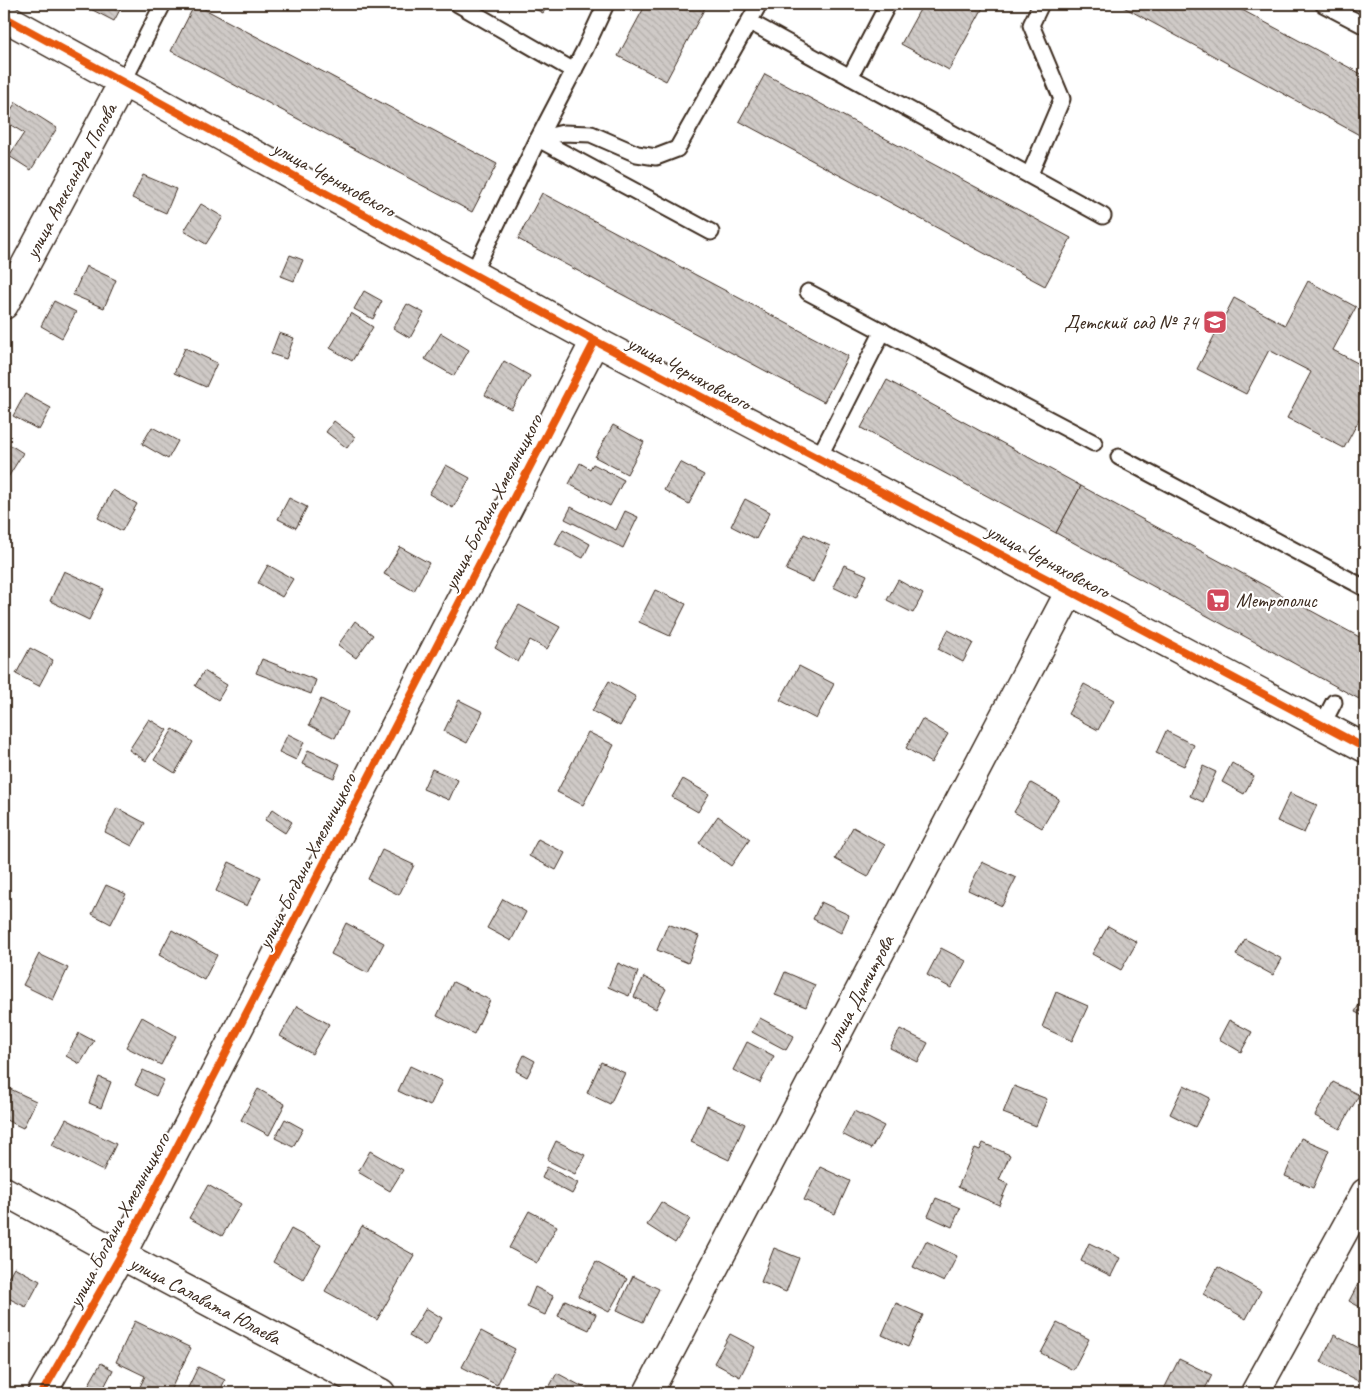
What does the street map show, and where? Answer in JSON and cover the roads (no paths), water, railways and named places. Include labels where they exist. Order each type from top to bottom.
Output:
[{"type":"street","name":"улица Черняховского","points":[[4,17],[595,342],[1070,591],[1328,714],[1365,748]]},
{"type":"street","name":"улица Александра Попова","points":[[4,305],[123,82]]},
{"type":"street","name":"улица Богдана Хмельницкого","points":[[42,1393],[120,1255],[595,342]]},
{"type":"street","name":"улица Димитрова","points":[[648,1393],[1070,591]]},
{"type":"street","name":"улица Салавата Юлаева","points":[[4,1191],[380,1393]]},
{"type":"street","points":[[1256,1393],[1365,1193]]},
{"type":"lane","points":[[123,82],[163,4]]},
{"type":"lane","points":[[458,4],[574,71]]},
{"type":"lane","points":[[473,274],[606,4]]},
{"type":"lane","points":[[538,139],[564,132],[591,134],[637,154],[656,157],[677,149],[759,4]]},
{"type":"lane","points":[[850,77],[888,4]]},
{"type":"lane","points":[[1030,174],[1062,99],[1032,25],[1042,4]]},
{"type":"lane","points":[[1323,4],[1365,26]]},
{"type":"lane","points":[[750,22],[1030,174],[1103,216]]},
{"type":"lane","points":[[538,139],[711,232]]},
{"type":"lane","points":[[808,292],[1094,443]]},
{"type":"lane","points":[[818,458],[884,331]]},
{"type":"lane","points":[[1119,457],[1365,588]]},
{"type":"place","name":"Детский сад № 74","points":[[1215,322]]},
{"type":"place","name":"Метрополис","points":[[1218,600]]}]
